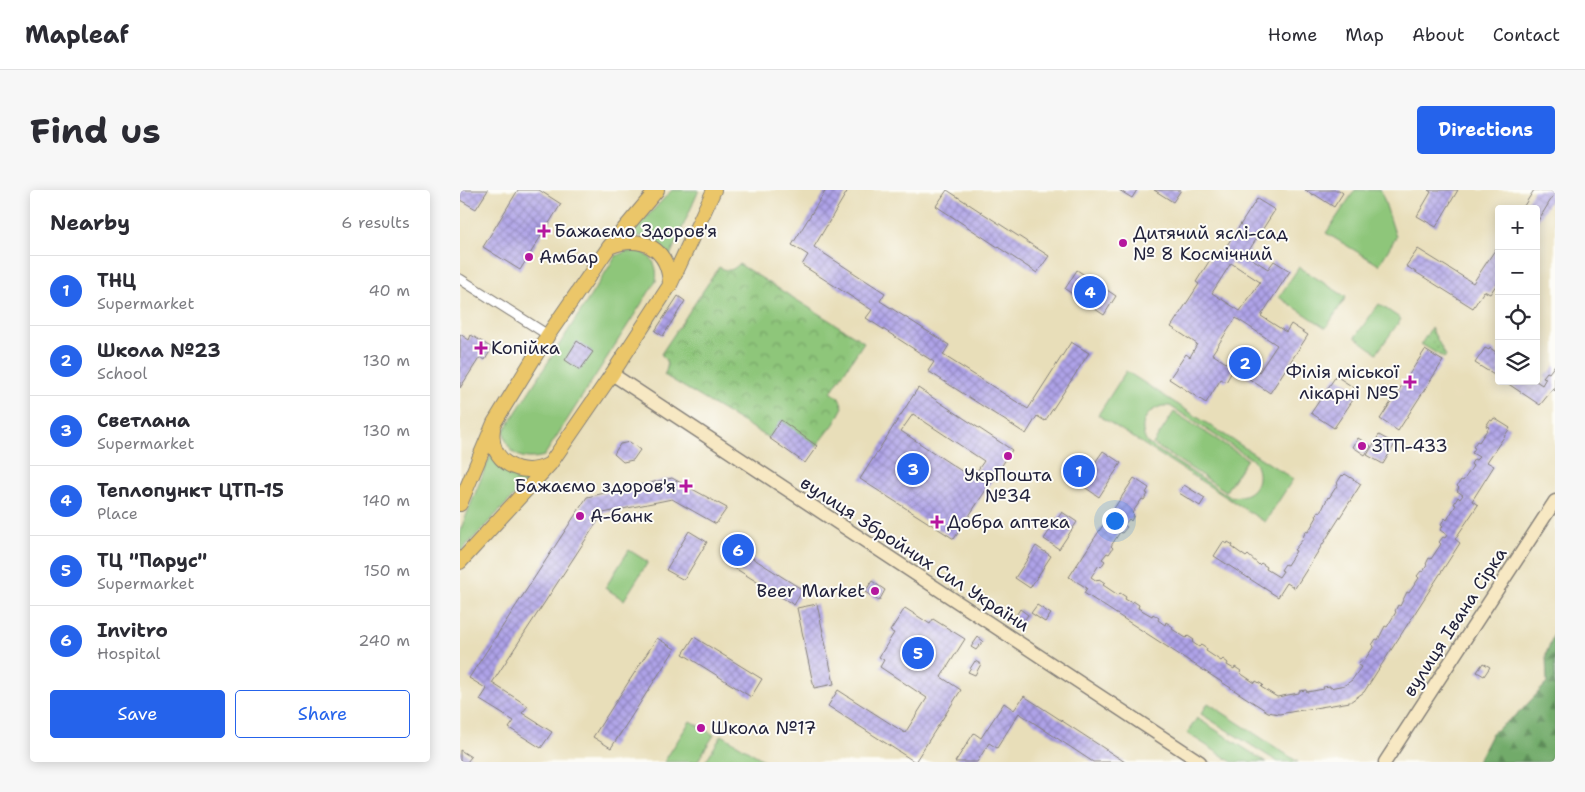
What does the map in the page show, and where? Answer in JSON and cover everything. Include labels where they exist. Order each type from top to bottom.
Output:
[{"type":"main road","points":[[460,504],[494,423],[548,335],[609,247],[657,190]]},
{"type":"main road","points":[[460,562],[550,464],[612,374],[670,285],[714,190]]},
{"type":"main road","points":[[609,247],[626,242],[638,242],[659,252],[666,262],[670,273],[670,285]]},
{"type":"main road","points":[[494,423],[492,434],[494,446],[499,456],[507,464],[517,469],[529,471],[540,469],[550,464]]},
{"type":"street","points":[[460,279],[548,335]]},
{"type":"street","name":"вулиця Збройних Сил України","points":[[612,374],[1200,762]]},
{"type":"street","name":"вулиця Івана Сірка","points":[[1384,762],[1555,501]]},
{"type":"green space","points":[[672,190],[699,190],[669,258],[653,240],[643,236],[629,236]]},
{"type":"green space","points":[[1355,190],[1381,190],[1396,237],[1379,265],[1326,233]]},
{"type":"green space","points":[[629,250],[642,252],[651,258],[656,268],[656,281],[544,456],[529,458],[517,455],[508,446],[504,431],[616,256]]},
{"type":"green space","points":[[739,264],[864,342],[831,392],[839,398],[843,407],[834,424],[817,446],[781,421],[769,438],[664,375],[667,364],[661,354],[719,267],[730,270]]},
{"type":"green space","points":[[1299,267],[1346,297],[1326,328],[1279,297]]},
{"type":"green space","points":[[1379,304],[1401,319],[1377,353],[1355,337]]},
{"type":"green space","points":[[1431,328],[1446,356],[1444,358],[1421,344]]},
{"type":"green space","points":[[1126,371],[1293,479],[1265,522],[1098,415]],"holes":[[[1162,406],[1170,406],[1253,460],[1257,467],[1258,475],[1255,487],[1251,492],[1245,495],[1229,496],[1147,443],[1143,431],[1144,420],[1156,409]]]},
{"type":"green space","points":[[1174,412],[1247,459],[1226,491],[1153,444]]},
{"type":"green space","points":[[491,454],[508,471],[518,476],[531,478],[460,552],[460,531]]},
{"type":"green space","points":[[629,550],[648,562],[624,600],[605,588]]},
{"type":"green space","points":[[1555,631],[1555,762],[1477,762],[1492,733],[1520,712],[1547,683],[1546,654]]},
{"type":"green space","points":[[1208,703],[1298,762],[1278,762],[1201,714]]},
{"type":"green space","points":[[1197,718],[1266,762],[1232,762],[1187,733]]},
{"type":"green space","points":[[690,721],[714,735],[697,762],[664,762]]},
{"type":"green space","points":[[722,735],[767,762],[705,762]]},
{"type":"building","points":[[460,190],[488,190],[476,209],[460,200]]},
{"type":"building","points":[[518,190],[539,190],[561,204],[520,270],[483,247]]},
{"type":"building","points":[[826,190],[848,190],[814,247],[885,293],[880,301],[949,345],[943,355],[1028,409],[1071,342],[1089,353],[1045,421],[1037,416],[1026,434],[928,371],[934,362],[866,318],[872,310],[802,265],[808,255],[792,245]]},
{"type":"building","points":[[947,190],[1049,256],[1037,273],[936,206]]},
{"type":"building","points":[[1119,190],[1137,190],[1132,198]]},
{"type":"building","points":[[1154,190],[1181,190],[1173,202]]},
{"type":"building","points":[[1305,190],[1339,190],[1343,193],[1334,207]]},
{"type":"building","points":[[1428,190],[1458,190],[1436,227],[1417,216],[1431,192]]},
{"type":"building","points":[[1534,190],[1550,190],[1555,193],[1540,217],[1540,205],[1525,205]]},
{"type":"building","points":[[1257,199],[1275,210],[1246,255],[1268,269],[1274,261],[1290,271],[1261,316],[1286,332],[1291,324],[1308,335],[1270,393],[1245,376],[1251,367],[1259,372],[1277,345],[1236,318],[1212,354],[1234,368],[1226,382],[1221,379],[1206,403],[1169,379],[1186,354],[1190,357],[1197,344],[1171,327],[1199,284],[1196,282],[1215,252],[1220,256]],"holes":[[[1231,263],[1260,282],[1240,311],[1212,293]]]},
{"type":"building","points":[[1418,249],[1473,283],[1495,250],[1495,287],[1490,294],[1484,291],[1473,308],[1406,266]]},
{"type":"building","points":[[1077,270],[1116,296],[1104,315],[1065,289]]},
{"type":"building","points":[[678,296],[685,301],[663,336],[655,331]]},
{"type":"building","points":[[460,334],[469,340],[471,335],[492,348],[485,360],[480,357],[460,388]]},
{"type":"building","points":[[577,341],[593,352],[580,370],[565,360]]},
{"type":"building","points":[[1485,348],[1489,350],[1490,348],[1495,351],[1495,376],[1475,363]]},
{"type":"building","points":[[1425,350],[1443,361],[1398,431],[1380,419]]},
{"type":"building","points":[[1555,365],[1555,391],[1553,389],[1540,405],[1510,385],[1542,385],[1546,378],[1543,377],[1547,372],[1549,373]]},
{"type":"building","points":[[1336,376],[1359,391],[1334,428],[1311,413]]},
{"type":"building","points":[[918,388],[1012,450],[954,539],[860,479]],"holes":[[[913,414],[984,461],[972,478],[901,431]]]},
{"type":"building","points":[[1494,418],[1510,428],[1487,462],[1494,466],[1472,501],[1478,505],[1455,539],[1460,543],[1364,692],[1350,702],[1279,714],[1268,712],[1084,593],[1087,588],[1069,577],[1134,478],[1149,488],[1146,493],[1148,494],[1132,513],[1134,515],[1131,521],[1129,519],[1124,525],[1127,527],[1122,533],[1120,532],[1111,546],[1113,548],[1109,554],[1107,553],[1102,559],[1105,561],[1101,567],[1099,565],[1091,577],[1097,581],[1099,579],[1105,583],[1103,585],[1118,595],[1120,593],[1132,603],[1133,601],[1139,605],[1138,608],[1152,616],[1153,614],[1165,625],[1166,622],[1173,627],[1172,629],[1186,638],[1188,636],[1199,647],[1201,645],[1207,649],[1206,651],[1221,661],[1223,659],[1228,663],[1227,665],[1234,669],[1235,667],[1241,671],[1240,673],[1255,683],[1256,681],[1263,685],[1261,687],[1277,697],[1299,693],[1299,691],[1306,690],[1307,692],[1324,689],[1323,687],[1330,686],[1330,688],[1345,685],[1352,680],[1361,667],[1358,665],[1362,660],[1364,661],[1374,646],[1372,645],[1376,639],[1378,640],[1385,626],[1387,627],[1398,605],[1400,606],[1407,592],[1409,593],[1419,578],[1417,576],[1421,571],[1423,572],[1429,558],[1431,559],[1441,544],[1439,542],[1447,535],[1440,530],[1443,526],[1441,524],[1445,518],[1447,520],[1456,505],[1454,504],[1458,497],[1460,499],[1463,495],[1457,491],[1459,488],[1457,486],[1461,480],[1463,481],[1473,466],[1471,464],[1474,459],[1476,460],[1479,457],[1472,453],[1475,448],[1473,447],[1477,441],[1479,442],[1489,427],[1486,426],[1490,420],[1492,421]]},
{"type":"building","points":[[781,420],[817,446],[805,463],[769,438]]},
{"type":"building","points":[[1379,435],[1395,444],[1383,464],[1367,455]]},
{"type":"building","name":"ЗТП-433","points":[[1358,438],[1371,446],[1365,455],[1353,447]]},
{"type":"building","points":[[630,442],[640,450],[633,460],[623,462],[614,454],[620,444]]},
{"type":"building","points":[[1103,451],[1121,463],[1099,497],[1080,484]]},
{"type":"building","points":[[1345,474],[1361,484],[1295,588],[1287,583],[1278,597],[1214,556],[1223,542],[1227,544],[1228,542],[1246,557],[1248,555],[1259,565],[1261,563],[1267,567],[1266,569],[1279,577],[1283,571],[1281,570],[1285,564],[1287,565],[1296,551],[1294,550],[1304,538],[1306,531],[1308,532],[1319,511],[1321,512],[1328,497],[1342,475]]},
{"type":"building","points":[[672,478],[727,508],[716,524],[672,499],[603,513],[492,683],[528,706],[522,713],[552,732],[541,748],[509,728],[514,721],[480,700],[487,689],[469,678],[587,497]]},
{"type":"building","points":[[1184,485],[1205,498],[1200,506],[1179,493]]},
{"type":"building","points":[[1062,512],[1077,522],[1059,549],[1044,539]]},
{"type":"building","points":[[689,531],[707,542],[684,580],[666,570]]},
{"type":"building","points":[[1036,546],[1051,556],[1030,588],[1015,578]]},
{"type":"building","points":[[735,547],[803,590],[794,605],[725,562]]},
{"type":"building","name":"Beer Market","points":[[872,581],[885,590],[879,601],[865,592]]},
{"type":"building","points":[[817,604],[834,684],[814,688],[797,608]]},
{"type":"building","points":[[1037,605],[1051,614],[1045,622],[1031,613]]},
{"type":"building","points":[[905,608],[930,624],[933,619],[965,639],[941,677],[961,690],[915,762],[828,706],[838,690],[905,733],[927,698],[880,667],[884,660],[879,657],[894,633],[890,631]]},
{"type":"building","points":[[1020,609],[1028,615],[1021,625],[1013,620]]},
{"type":"building","points":[[694,637],[762,679],[751,697],[683,654]]},
{"type":"building","points":[[978,637],[983,641],[976,650],[971,647]]},
{"type":"building","points":[[657,638],[675,649],[611,748],[593,737]]},
{"type":"building","points":[[975,661],[981,664],[975,675],[968,672]]},
{"type":"building","points":[[1483,663],[1490,667],[1484,676],[1477,672]]},
{"type":"building","points":[[1024,696],[1125,762],[1093,762],[1019,713],[997,748],[989,743],[977,762],[955,762],[974,733],[981,738],[1004,703],[1014,710]]},
{"type":"building","points":[[460,750],[471,757],[467,762],[460,762]]},
{"type":"place","name":"Бажаємо Здоров'я","points":[[544,231]]},
{"type":"place","name":"Дитячий яслі-сад № 8 Космічний","points":[[1123,243]]},
{"type":"place","name":"Амбар","points":[[529,257]]},
{"type":"place","name":"Теплопункт ЦТП-15","points":[[1090,292]]},
{"type":"place","name":"Копійка","points":[[481,348]]},
{"type":"place","name":"Школа №23","points":[[1245,363]]},
{"type":"place","name":"Філія міської лікарні №5","points":[[1410,382]]},
{"type":"place","name":"ЗТП-433","points":[[1362,446]]},
{"type":"place","name":"УкрПошта №34","points":[[1008,456]]},
{"type":"place","name":"Светлана","points":[[913,469]]},
{"type":"place","name":"ТНЦ","points":[[1079,471]]},
{"type":"place","name":"Бажаємо здоров'я","points":[[686,486]]},
{"type":"place","name":"А-банк","points":[[580,516]]},
{"type":"place","name":"Добра аптека","points":[[937,522]]},
{"type":"place","name":"Invitro","points":[[738,550]]},
{"type":"place","name":"Beer Market","points":[[875,591]]},
{"type":"place","name":"ТЦ \"Парус\"","points":[[918,653]]},
{"type":"place","name":"Школа №17","points":[[701,728]]}]
